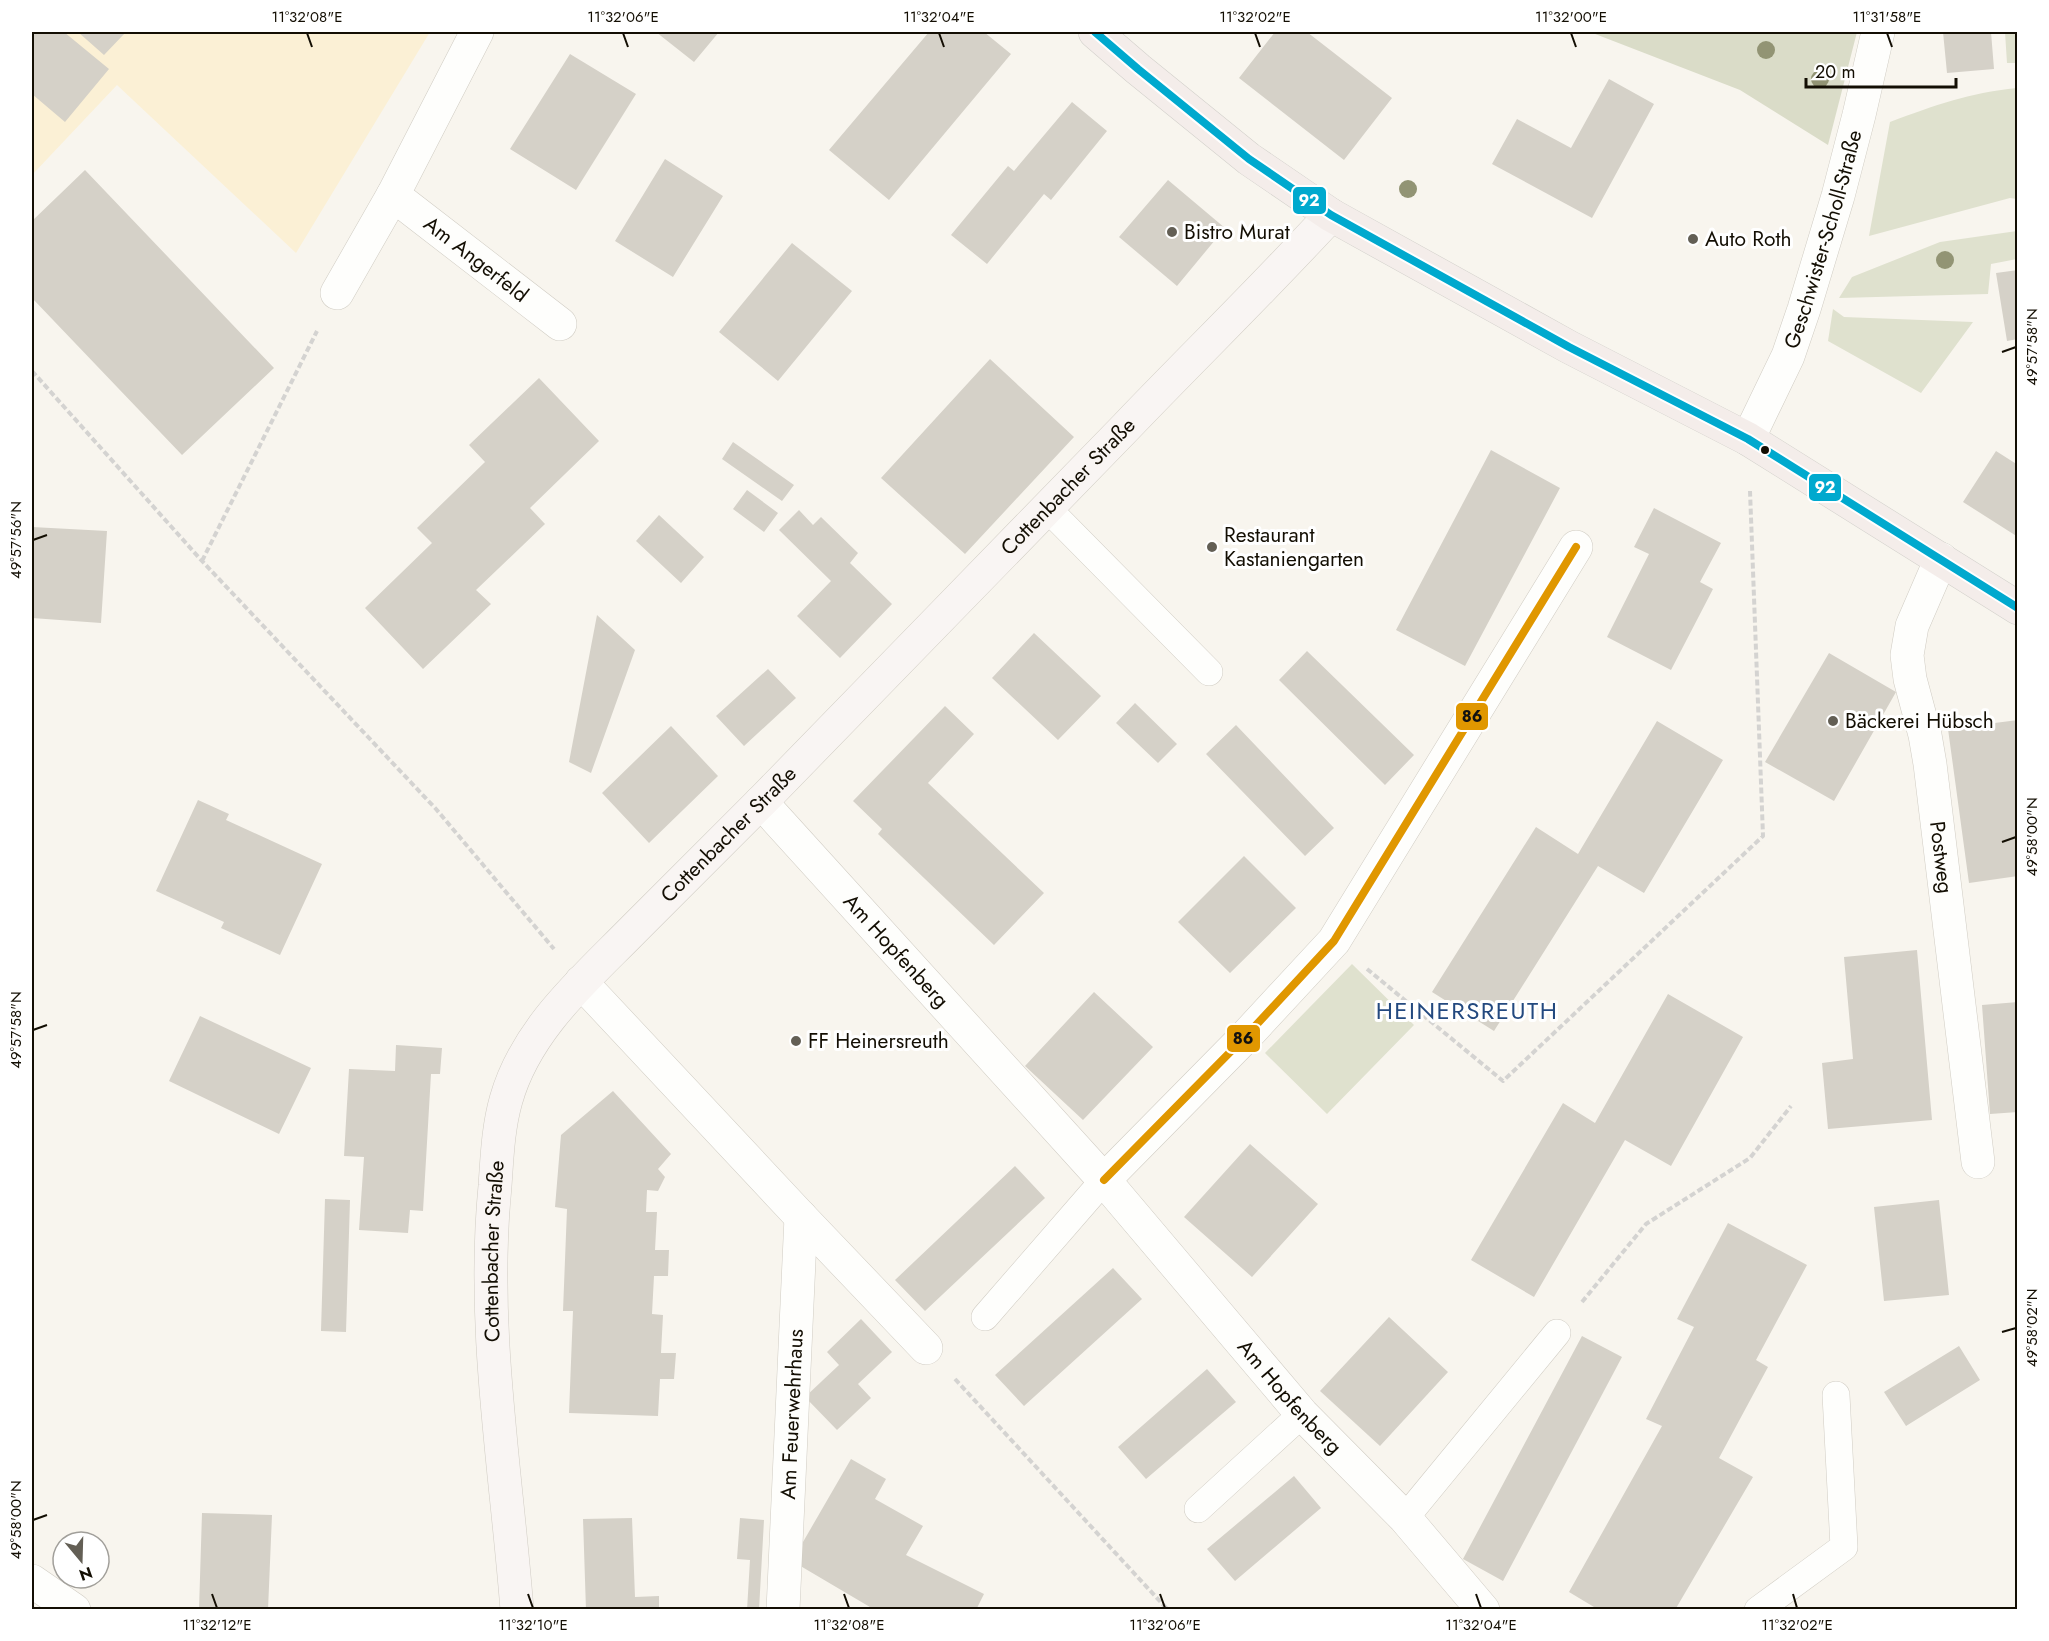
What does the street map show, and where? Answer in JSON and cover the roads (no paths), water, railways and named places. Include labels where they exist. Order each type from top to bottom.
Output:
[{"type":"main road","points":[[1095,32],[1249,159],[1331,215],[1569,347],[1748,439],[2018,608]]},
{"type":"street","points":[[337,293],[393,195],[477,32]]},
{"type":"street","name":"Geschwister-Scholl-Straße","points":[[1748,439],[1788,356],[1804,309],[1838,196],[1878,32]]},
{"type":"street","name":"Am Angerfeld","points":[[393,195],[560,324]]},
{"type":"street","name":"Cottenbacher Straße","points":[[517,1610],[493,1363],[490,1229],[505,1103],[524,1054],[540,1029],[581,982],[761,802],[1263,289],[1331,215]]},
{"type":"street","points":[[1104,1180],[1245,1037],[1334,941],[1576,547]]},
{"type":"street","name":"Postweg","points":[[1941,559],[1912,626],[1907,655],[1910,679],[1930,764],[1978,1162]]},
{"type":"street","name":"Am Hopfenberg","points":[[761,802],[1104,1180],[1302,1414],[1405,1518],[1483,1610]]},
{"type":"street","points":[[581,982],[926,1348]]},
{"type":"street","name":"Am Feuerwehrhaus","points":[[783,1610],[801,1217]]},
{"type":"street","points":[[32,1581],[74,1610]]},
{"type":"lane","points":[[1047,508],[1209,672]]},
{"type":"lane","points":[[985,1317],[1104,1180]]},
{"type":"lane","points":[[1405,1518],[1557,1333]]},
{"type":"lane","points":[[1758,1610],[1844,1547],[1836,1395]]},
{"type":"lane","points":[[1198,1509],[1302,1414]]},
{"type":"place","name":"Bistro Murat","points":[[1172,232]]},
{"type":"place","name":"Auto Roth","points":[[1693,239]]},
{"type":"place","name":"Restaurant Kastaniengarten","points":[[1212,547]]},
{"type":"place","name":"Bäckerei Hübsch","points":[[1833,721]]},
{"type":"place","name":"FF Heinersreuth","points":[[796,1041]]},
{"type":"district","name":"HEINERSREUTH","points":[[1467,1010]]}]
